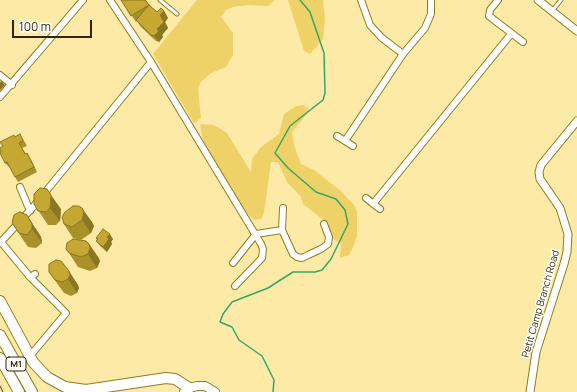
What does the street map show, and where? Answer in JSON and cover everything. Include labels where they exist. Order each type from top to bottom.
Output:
[{"type":"highway","points":[[0,301],[33,362],[47,377],[65,387],[86,390],[166,378],[175,380],[187,390]]},
{"type":"highway","name":"M1","points":[[0,335],[32,392]]},
{"type":"highway","name":"M1","points":[[0,358],[19,392]]},
{"type":"highway","points":[[0,371],[12,392]]},
{"type":"main road","points":[[187,390],[197,386],[205,386],[215,392]]},
{"type":"street","points":[[0,97],[12,85],[83,0]]},
{"type":"street","points":[[110,0],[151,62],[256,234],[263,249],[262,258],[235,286]]},
{"type":"street","points":[[361,0],[370,25],[382,38],[404,54]]},
{"type":"street","points":[[345,141],[404,54],[428,23],[432,10],[431,0]]},
{"type":"street","points":[[498,0],[490,10],[489,16],[523,42]]},
{"type":"street","points":[[538,0],[577,31]]},
{"type":"street","points":[[373,204],[511,34]]},
{"type":"street","points":[[30,356],[66,314],[33,275],[0,243],[30,211],[151,62]]},
{"type":"street","points":[[0,75],[12,85]]},
{"type":"street","name":"Petit Camp Branch Road","points":[[530,392],[536,352],[564,264],[567,252],[568,234],[560,208],[540,179],[539,172],[541,165],[577,121]]},
{"type":"street","points":[[337,136],[353,146]]},
{"type":"street","points":[[20,187],[30,211]]},
{"type":"street","points":[[366,198],[380,209]]},
{"type":"street","points":[[283,208],[282,230],[293,254],[298,257],[302,258],[328,244],[324,224]]},
{"type":"street","points":[[233,263],[256,234],[282,230]]},
{"type":"lane","points":[[160,0],[177,14]]},
{"type":"lane","points":[[552,11],[561,0]]},
{"type":"shaded area","points":[[197,0],[275,0],[268,6],[248,5],[233,7],[226,10],[221,17],[233,33],[233,55],[226,67],[211,73],[201,82],[198,88],[201,118],[194,123],[153,54]]},
{"type":"shaded area","points":[[288,0],[323,0],[325,19],[323,39],[310,54],[304,51]]},
{"type":"shaded area","points":[[303,105],[309,109],[292,132],[294,145],[301,164],[314,170],[341,191],[354,205],[357,212],[357,236],[354,245],[349,255],[340,258],[341,244],[329,236],[326,222],[303,204],[301,197],[287,182],[278,162],[271,162],[264,213],[261,219],[254,220],[244,210],[210,156],[202,137],[200,124],[214,125],[227,133],[251,172],[252,159],[261,147],[279,134],[284,114],[296,106]]},
{"type":"building","points":[[121,0],[145,0],[149,5],[131,16]]},
{"type":"building","points":[[149,5],[157,12],[161,8],[164,11],[160,15],[164,22],[157,29],[159,31],[154,36],[151,35],[136,20]]},
{"type":"building","points":[[20,134],[23,141],[19,143],[25,154],[27,153],[34,167],[15,177],[0,153],[0,148],[3,146],[0,142],[14,135],[15,137]]},
{"type":"building","points":[[40,188],[47,189],[51,195],[50,208],[46,212],[38,211],[34,204],[34,194]]},
{"type":"building","points":[[73,206],[79,206],[84,212],[82,220],[72,227],[64,224],[62,217],[65,212]]},
{"type":"building","points":[[20,212],[27,215],[32,224],[32,229],[27,235],[19,233],[12,223],[14,215]]},
{"type":"building","points":[[103,229],[110,234],[107,237],[109,239],[103,247],[96,241],[98,239],[96,238]]},
{"type":"building","points":[[73,239],[86,241],[89,244],[90,248],[88,254],[81,257],[69,253],[66,249],[67,243]]},
{"type":"building","points":[[56,260],[61,261],[69,271],[70,275],[68,279],[62,282],[55,280],[49,272],[49,264]]},
{"type":"waterway","points":[[273,392],[274,380],[262,356],[239,340],[232,327],[220,322],[223,314],[232,302],[268,288],[293,272],[315,272],[322,270],[331,259],[348,224],[345,210],[336,199],[316,192],[288,168],[275,153],[290,126],[323,100],[325,93],[324,53],[310,12],[300,0]]},
{"type":"tram line","points":[[0,386],[3,392]]}]
